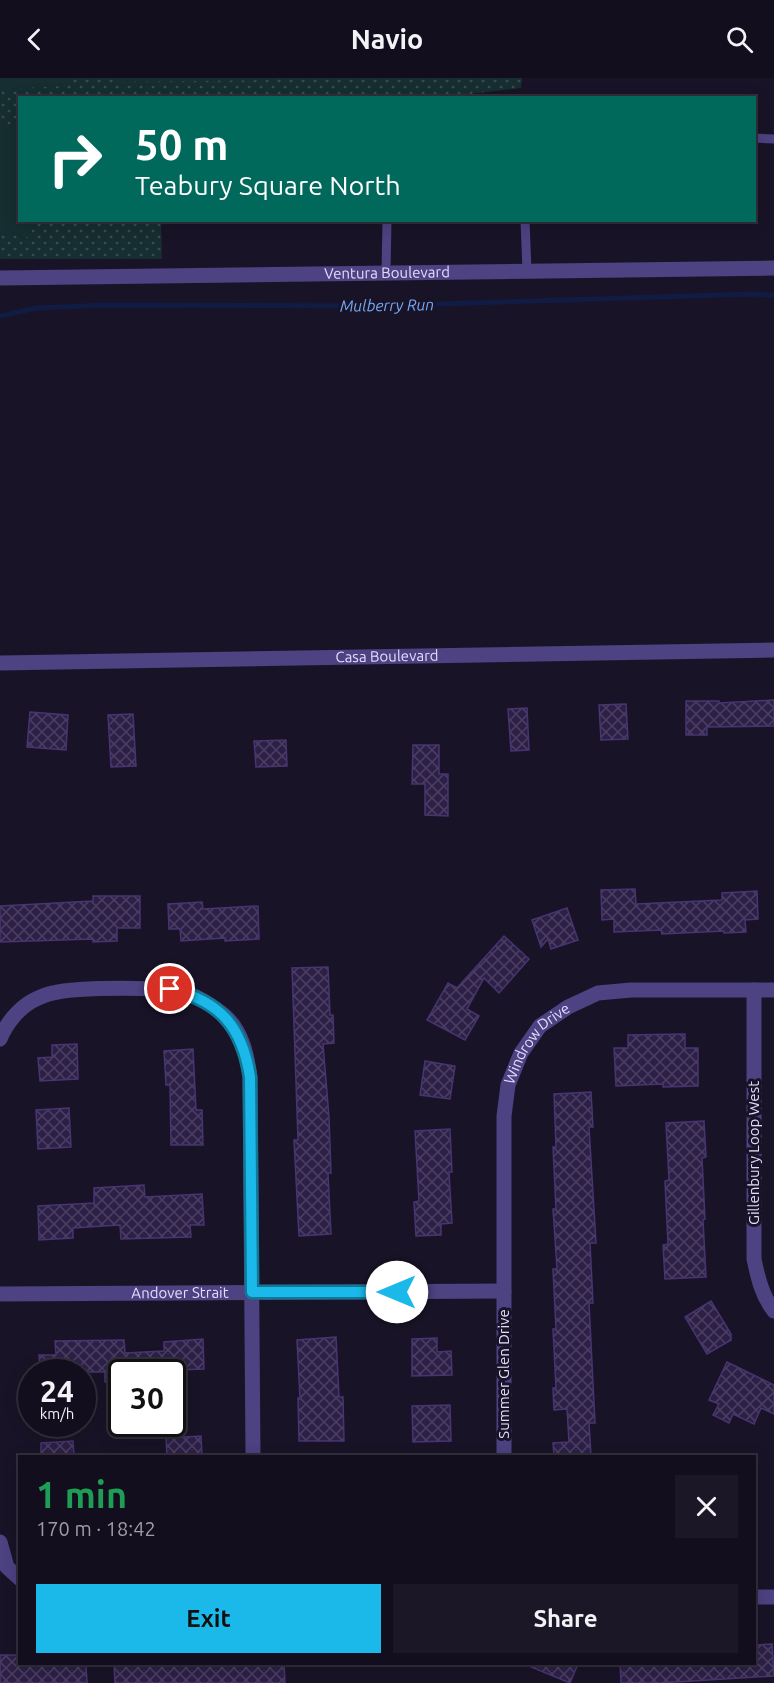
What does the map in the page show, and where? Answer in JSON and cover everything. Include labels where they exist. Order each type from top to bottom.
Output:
[{"type":"street","name":"Ventura Boulevard","points":[[0,278],[774,268]]},
{"type":"street","name":"Casa Boulevard","points":[[0,663],[774,650]]},
{"type":"street","points":[[0,1039],[14,1016],[30,1002],[51,993],[71,990],[170,989],[189,994],[207,1003],[226,1016],[239,1034],[247,1054],[250,1077],[253,1455]]},
{"type":"street","name":"Windrow Drive","points":[[504,1292],[504,1116],[508,1085],[521,1053],[540,1026],[568,1007],[598,993],[631,990],[774,990]]},
{"type":"street","name":"Gillenbury Loop West","points":[[754,990],[754,1259],[758,1280],[766,1301],[774,1311]]},
{"type":"street","name":"Andover Strait","points":[[0,1294],[504,1292]]},
{"type":"street","name":"Summer Glen Drive","points":[[504,1292],[504,1455]]},
{"type":"street","points":[[0,1542],[7,1567],[18,1577]]},
{"type":"street","points":[[756,1597],[774,1597]]},
{"type":"lane","points":[[756,138],[774,139]]},
{"type":"lane","points":[[386,273],[387,222]]},
{"type":"lane","points":[[525,222],[527,271]]},
{"type":"green space","points":[[0,78],[522,78],[521,88],[454,96],[18,96],[18,222],[161,222],[162,259],[0,259]]},
{"type":"green space","points":[[0,78],[66,78],[66,86],[0,89]]},
{"type":"green space","points":[[117,78],[274,78],[275,80],[122,82]]},
{"type":"green space","points":[[18,124],[18,222],[34,222],[30,238],[0,233],[0,125]]},
{"type":"building","points":[[774,700],[774,726],[707,727],[707,735],[686,735],[686,701],[719,701],[719,703]]},
{"type":"building","points":[[626,704],[628,739],[601,740],[599,705]]},
{"type":"building","points":[[527,708],[529,750],[511,751],[508,709]]},
{"type":"building","points":[[30,712],[68,715],[66,750],[27,747]]},
{"type":"building","points":[[133,714],[136,766],[111,767],[108,715]]},
{"type":"building","points":[[286,740],[287,766],[256,767],[254,741]]},
{"type":"building","points":[[413,745],[439,745],[439,774],[448,774],[448,816],[425,815],[425,784],[412,784]]},
{"type":"building","points":[[635,889],[636,904],[722,900],[722,893],[757,891],[758,919],[745,920],[746,932],[662,934],[661,930],[614,932],[614,919],[602,920],[601,890]]},
{"type":"building","points":[[93,896],[140,896],[140,928],[117,928],[117,941],[93,942],[93,939],[0,942],[0,906],[93,901]]},
{"type":"building","points":[[202,902],[203,909],[258,906],[259,939],[225,941],[225,938],[181,941],[180,929],[169,929],[168,904]]},
{"type":"building","points":[[567,908],[578,940],[551,949],[548,939],[541,947],[532,920]]},
{"type":"building","points":[[504,936],[529,959],[499,993],[484,978],[467,1009],[479,1016],[465,1040],[427,1020],[448,983],[457,988]]},
{"type":"building","points":[[328,967],[334,1043],[323,1044],[329,1117],[331,1173],[328,1173],[331,1234],[299,1236],[294,1140],[298,1140],[292,968]]},
{"type":"building","points":[[685,1034],[685,1048],[698,1048],[698,1086],[663,1087],[663,1084],[616,1086],[614,1048],[628,1048],[628,1035]]},
{"type":"building","points":[[77,1044],[78,1079],[40,1081],[38,1058],[52,1057],[52,1045]]},
{"type":"building","points":[[193,1049],[196,1110],[202,1110],[203,1145],[171,1145],[170,1085],[166,1085],[164,1051]]},
{"type":"building","points":[[425,1061],[455,1066],[450,1099],[420,1095]]},
{"type":"building","points":[[591,1092],[593,1127],[589,1127],[596,1243],[590,1243],[593,1303],[589,1303],[595,1423],[589,1423],[591,1455],[554,1455],[553,1443],[569,1442],[567,1409],[554,1410],[553,1388],[556,1388],[553,1329],[556,1329],[553,1269],[557,1269],[553,1209],[556,1209],[553,1147],[556,1147],[554,1094]]},
{"type":"building","points":[[69,1108],[71,1147],[38,1149],[36,1110]]},
{"type":"building","points":[[704,1121],[706,1157],[702,1158],[706,1277],[665,1279],[663,1245],[668,1244],[665,1181],[669,1180],[666,1123]]},
{"type":"building","points":[[450,1129],[452,1172],[449,1172],[452,1223],[441,1224],[441,1235],[416,1236],[414,1202],[419,1201],[415,1131]]},
{"type":"building","points":[[144,1185],[145,1197],[202,1194],[204,1225],[190,1225],[191,1237],[121,1239],[120,1225],[73,1228],[73,1238],[39,1240],[38,1206],[94,1203],[94,1188]]},
{"type":"building","points":[[711,1301],[731,1334],[731,1340],[707,1354],[685,1317]]},
{"type":"building","points":[[336,1337],[339,1397],[343,1397],[344,1441],[299,1441],[298,1398],[300,1398],[297,1340]]},
{"type":"building","points":[[437,1338],[437,1352],[451,1351],[452,1375],[412,1376],[412,1339]]},
{"type":"building","points":[[203,1339],[204,1369],[186,1370],[186,1359],[108,1359],[108,1382],[105,1382],[105,1372],[96,1372],[96,1359],[39,1359],[39,1355],[56,1355],[55,1341],[124,1340],[125,1353],[164,1351],[164,1342]]},
{"type":"building","points":[[727,1362],[774,1385],[774,1414],[761,1408],[754,1424],[733,1414],[729,1423],[713,1415],[719,1404],[709,1400]]},
{"type":"building","points":[[450,1405],[451,1441],[413,1442],[412,1406]]},
{"type":"building","points":[[201,1436],[202,1455],[167,1455],[166,1438]]},
{"type":"building","points":[[73,1441],[74,1455],[41,1455],[41,1443]]},
{"type":"building","points":[[772,1644],[774,1676],[621,1683],[620,1665],[756,1665],[756,1645]]},
{"type":"building","points":[[0,1655],[18,1655],[18,1665],[86,1665],[87,1683],[0,1683]]},
{"type":"building","points":[[114,1665],[284,1665],[285,1683],[115,1683]]},
{"type":"building","points":[[526,1665],[578,1665],[570,1683]]},
{"type":"waterway","name":"Mulberry Run","points":[[0,316],[37,308],[108,305],[371,306],[774,295]]},
{"type":"route","points":[[170,989],[189,994],[226,1016],[239,1034],[247,1054],[250,1077],[252,1292],[397,1292]]}]
